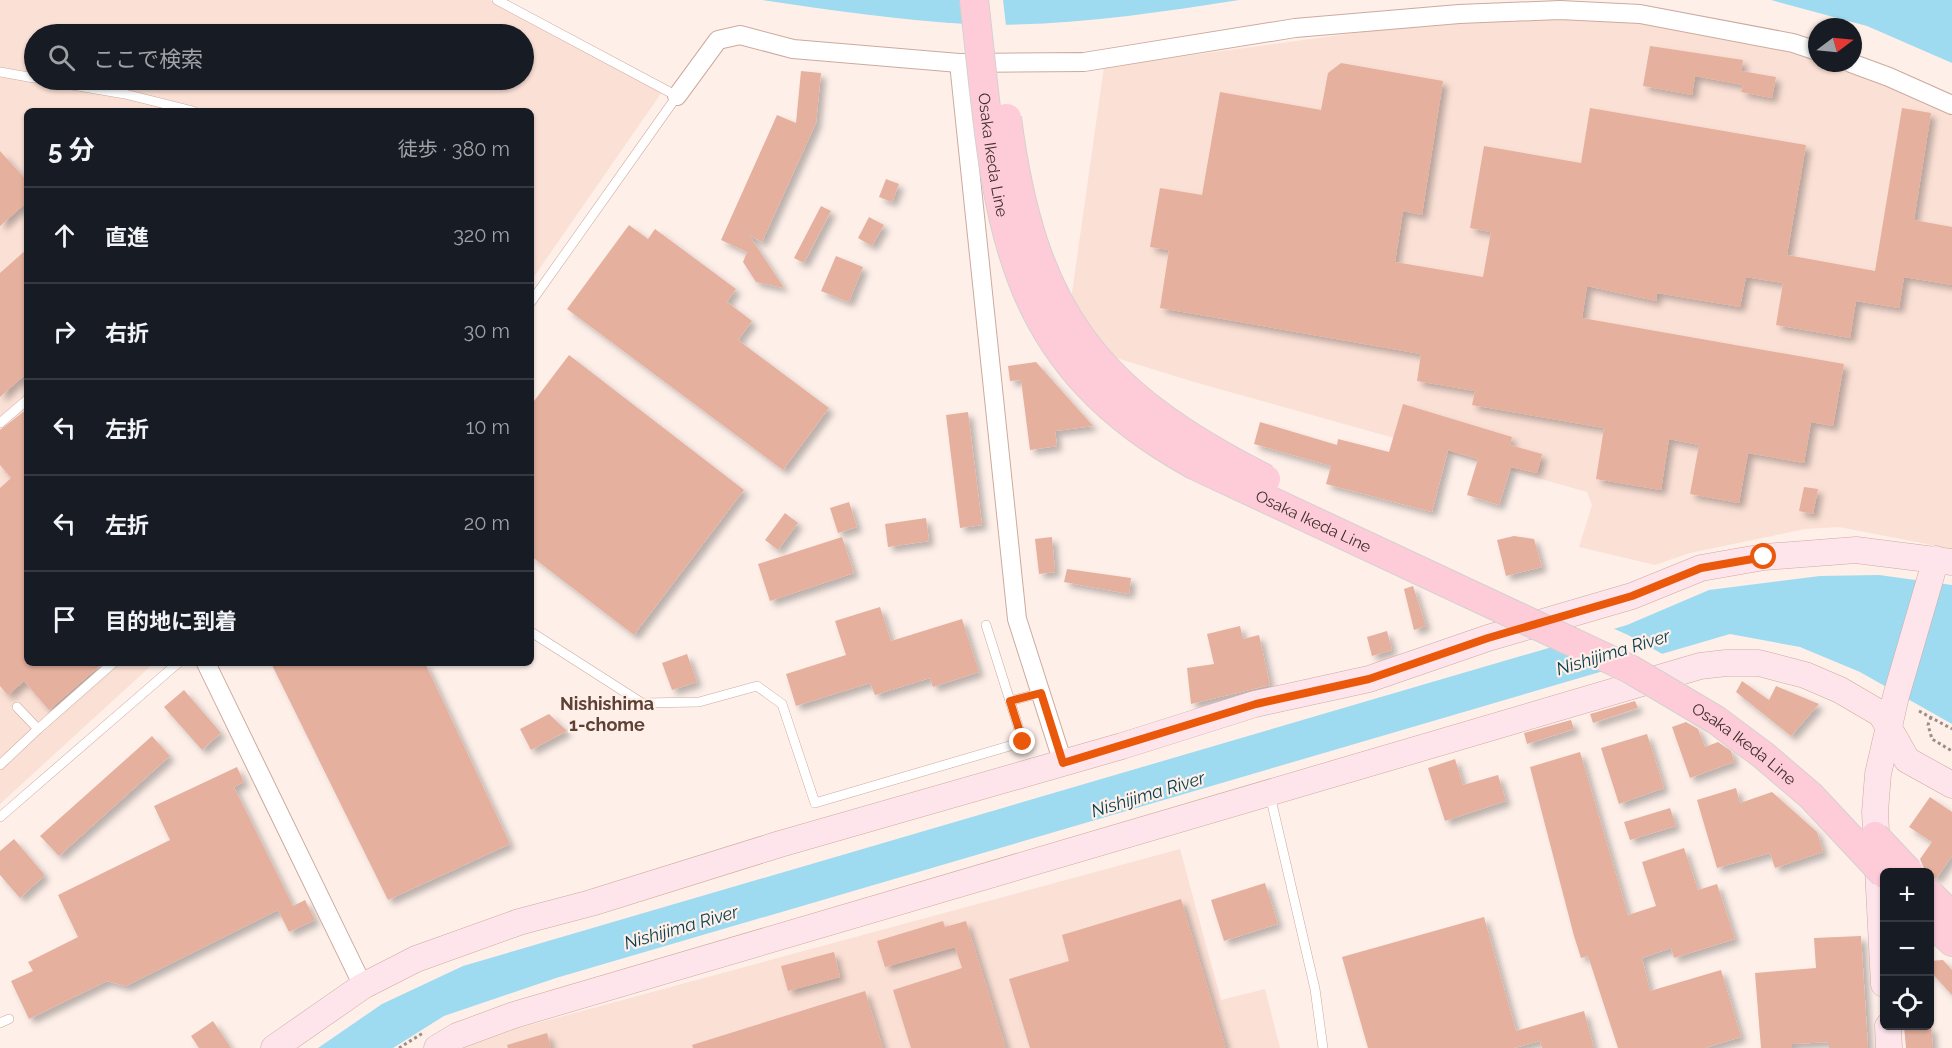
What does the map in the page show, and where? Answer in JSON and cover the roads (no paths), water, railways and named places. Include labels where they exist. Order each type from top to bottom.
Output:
[{"type":"main road","name":"Osaka Ikeda Line","points":[[974,0],[996,183],[1015,266],[1025,291],[1053,342],[1069,365],[1106,405],[1146,437],[1194,465],[1630,669],[1716,720],[1811,796],[1880,870]]},
{"type":"main road","name":"Osaka Ikeda Line","points":[[993,0],[1012,153],[1035,249],[1070,324],[1089,351],[1118,382],[1159,416],[1238,465],[1639,652],[1727,704],[1775,740],[1824,782],[1904,868]]},
{"type":"main road","points":[[1934,899],[1952,916]]},
{"type":"main road","points":[[1930,922],[1952,942]]},
{"type":"street","points":[[677,96],[718,40],[740,35],[793,49],[959,63],[1084,62],[1295,28],[1459,14],[1560,10],[1640,14],[1793,42],[1808,48]]},
{"type":"street","points":[[959,63],[1017,619],[1063,763]]},
{"type":"street","points":[[1862,67],[1952,105]]},
{"type":"street","points":[[274,1048],[363,986],[416,959],[519,922],[591,903],[780,844],[1063,763],[1256,704],[1369,679],[1488,638],[1632,596],[1701,568],[1764,557],[1856,550],[1940,564],[1896,696],[1878,774],[1875,812],[1884,976]]},
{"type":"street","points":[[437,1048],[457,1036],[514,1015],[1700,666],[1759,663],[1805,675],[1840,690],[1881,714],[1907,760],[1952,785]]},
{"type":"street","points":[[207,666],[363,986]]},
{"type":"street","points":[[1888,1030],[1889,1048]]},
{"type":"lane","points":[[497,0],[677,96],[534,298]]},
{"type":"lane","points":[[0,72],[24,76]]},
{"type":"lane","points":[[102,90],[182,108]]},
{"type":"lane","points":[[0,423],[24,403]]},
{"type":"lane","points":[[534,634],[642,703],[699,702],[757,686],[782,704],[814,803],[1023,742],[986,625]]},
{"type":"lane","points":[[0,765],[110,666]]},
{"type":"lane","points":[[0,817],[175,666]]},
{"type":"lane","points":[[1010,701],[1041,693]]},
{"type":"lane","points":[[17,707],[38,729]]},
{"type":"lane","points":[[1270,792],[1315,988],[1323,1048]]},
{"type":"water","points":[[762,0],[1239,0],[1103,19],[1000,25],[915,20]]},
{"type":"water","points":[[1771,0],[1952,0],[1952,63],[1862,25],[1862,18],[1837,18]]},
{"type":"water","name":"Nishijima River","points":[[1879,575],[1952,585],[1952,724],[1860,672],[1800,647],[1730,634],[556,978],[444,1016],[393,1048],[318,1048],[382,1004],[463,966],[1627,625],[1709,590],[1820,576]]},
{"type":"district","name":"Nishishima 1-chome","points":[[607,713]]}]
